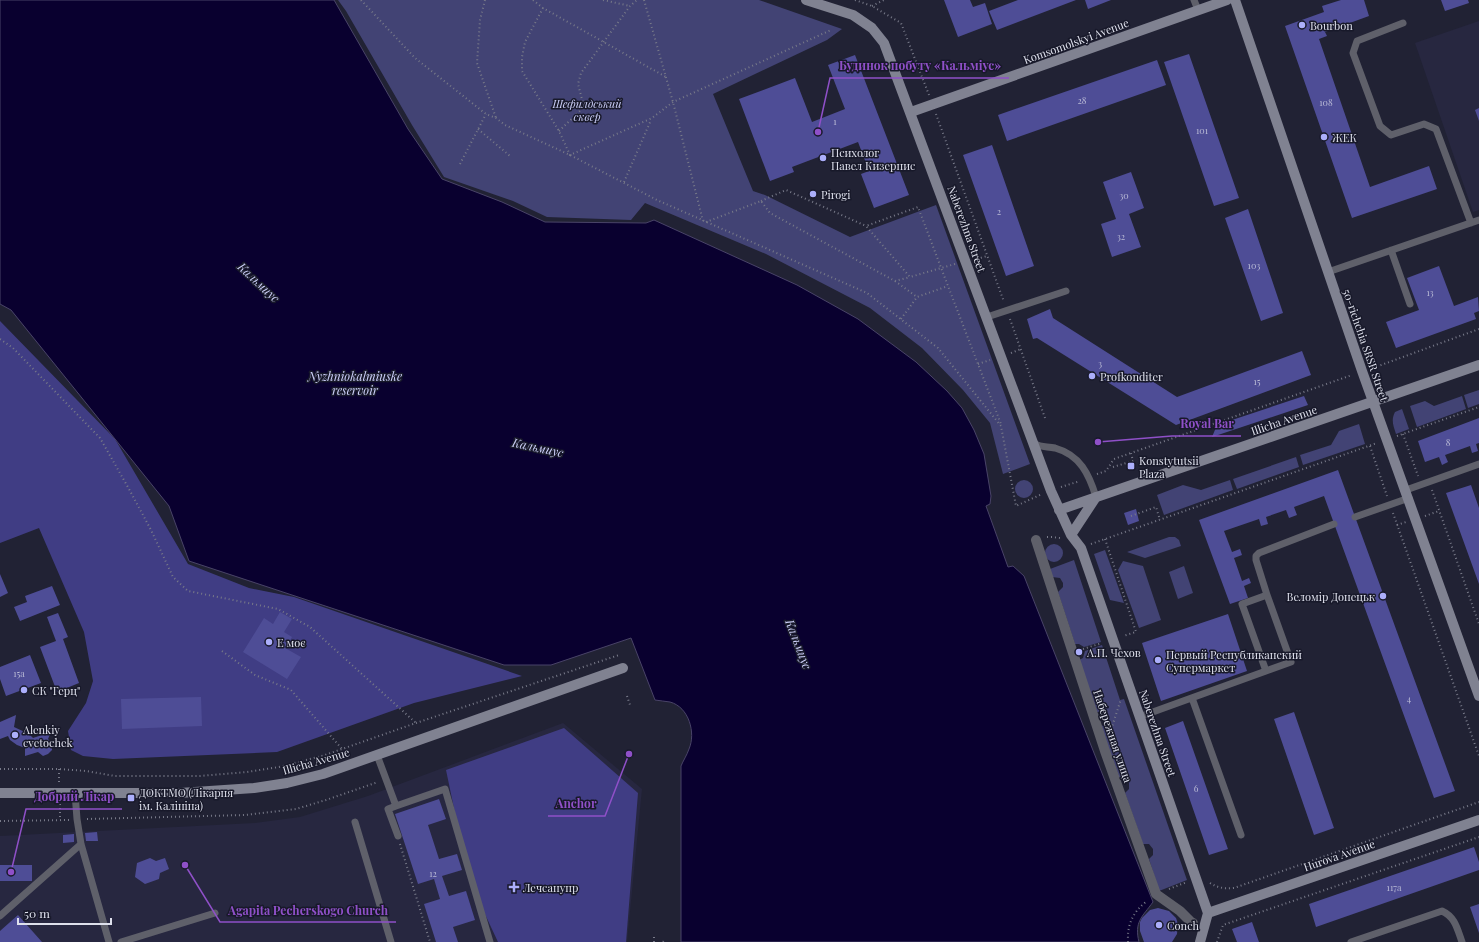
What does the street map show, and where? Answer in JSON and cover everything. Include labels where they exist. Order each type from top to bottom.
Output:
[{"type":"main road","name":"Naberezhna Street","points":[[806,0],[852,15],[872,28],[884,44],[911,112],[1059,510]]},
{"type":"main road","name":"Komsomolskyi Avenue","points":[[911,112],[1227,0]]},
{"type":"main road","name":"50-richchia SRSR Street","points":[[1236,0],[1362,371],[1479,696]]},
{"type":"main road","name":"Illicha Avenue","points":[[1059,510],[1479,365]]},
{"type":"main road","points":[[1068,538],[1096,497]]},
{"type":"main road","points":[[1059,510],[1068,538]]},
{"type":"main road","name":"Naberezhna Street","points":[[1068,538],[1081,548],[1208,913]]},
{"type":"main road","name":"Illicha Avenue","points":[[0,793],[180,793],[254,788],[287,783],[323,774],[623,668]]},
{"type":"main road","name":"Hurova Avenue","points":[[1208,913],[1479,820]]},
{"type":"main road","points":[[1200,942],[1208,913]]},
{"type":"street","name":"Набережная улица","points":[[1036,540],[1105,751],[1155,896]]},
{"type":"street","points":[[1155,896],[1180,911],[1193,923]]},
{"type":"lane","points":[[1194,0],[1198,10]]},
{"type":"lane","points":[[1403,23],[1357,41],[1353,53],[1380,126],[1391,135],[1424,124],[1436,129],[1471,223]]},
{"type":"lane","points":[[1328,272],[1479,220]]},
{"type":"lane","points":[[1391,250],[1410,304]]},
{"type":"lane","points":[[987,317],[1066,291]]},
{"type":"lane","points":[[1034,443],[1039,447],[1059,449],[1071,455],[1090,477],[1096,497]]},
{"type":"lane","points":[[1355,517],[1390,504],[1420,484],[1479,464]]},
{"type":"lane","points":[[1140,717],[1291,662],[1267,595],[1256,556],[1259,553],[1334,524]]},
{"type":"lane","points":[[1266,672],[1242,604],[1267,595]]},
{"type":"lane","points":[[1192,698],[1241,835]]},
{"type":"lane","points":[[377,755],[396,806]]},
{"type":"lane","points":[[398,836],[388,809],[445,789],[490,942]]},
{"type":"lane","points":[[75,793],[77,819],[82,844],[109,942]]},
{"type":"lane","points":[[355,822],[391,942]]},
{"type":"lane","points":[[0,916],[82,844]]},
{"type":"lane","points":[[1351,942],[1442,910],[1450,914],[1457,927],[1462,942]]},
{"type":"lane","points":[[121,942],[215,913]]},
{"type":"path","points":[[361,0],[415,58],[486,114],[496,118],[505,125],[624,182],[657,200],[867,293],[938,348],[1001,426]]},
{"type":"path","points":[[485,0],[480,20],[477,63],[496,118]]},
{"type":"path","points":[[533,0],[543,8],[667,78]]},
{"type":"path","points":[[603,0],[630,6]]},
{"type":"path","points":[[559,131],[584,108],[578,84],[581,73],[630,6],[637,0]]},
{"type":"path","points":[[644,0],[674,102],[705,222]]},
{"type":"path","points":[[855,0],[872,6],[901,23],[933,105],[1045,418]]},
{"type":"path","points":[[872,6],[884,0]]},
{"type":"path","points":[[543,8],[525,42],[522,57],[522,71],[559,131],[570,156]]},
{"type":"path","points":[[570,156],[652,118],[674,102],[831,30]]},
{"type":"path","points":[[460,164],[486,114]]},
{"type":"path","points":[[624,182],[652,118]]},
{"type":"path","points":[[478,129],[510,156]]},
{"type":"path","points":[[705,222],[786,190],[866,226],[910,277]]},
{"type":"path","points":[[761,200],[770,213],[895,281],[917,297]]},
{"type":"path","points":[[866,226],[918,207],[1001,426],[1016,506],[1106,470],[1114,459],[1479,329]]},
{"type":"path","points":[[895,281],[941,268]]},
{"type":"path","points":[[901,319],[917,297],[948,286]]},
{"type":"path","points":[[0,339],[13,348],[100,438],[151,530],[173,577],[188,591],[278,609],[310,627],[416,723]]},
{"type":"path","points":[[1081,548],[1479,407]]},
{"type":"path","points":[[1403,434],[1420,484]]},
{"type":"path","points":[[1370,446],[1479,756]]},
{"type":"path","points":[[1113,467],[1133,461],[1131,453]]},
{"type":"path","points":[[1429,482],[1479,624]]},
{"type":"path","points":[[1131,516],[1156,507],[1160,520]]},
{"type":"path","points":[[1036,540],[1052,536],[1068,538]]},
{"type":"path","points":[[1105,539],[1136,632]]},
{"type":"path","points":[[1101,636],[1104,643]]},
{"type":"path","points":[[222,651],[254,675],[291,690],[342,749]]},
{"type":"path","points":[[0,769],[59,769],[86,771],[115,776],[200,776],[247,772],[279,767],[325,755],[619,655]]},
{"type":"path","points":[[627,696],[630,705]]},
{"type":"path","points":[[1105,751],[1122,697]]},
{"type":"path","points":[[0,821],[252,814],[296,808],[326,800],[386,779]]},
{"type":"path","points":[[1128,942],[1129,921],[1139,908],[1155,896],[1203,876],[1215,886],[1226,889],[1234,888],[1479,802]]},
{"type":"path","points":[[398,836],[430,942]]},
{"type":"path","points":[[1217,942],[1223,925],[1479,837]]},
{"type":"path","points":[[654,937],[654,942]]},
{"type":"shaded area","points":[[1479,21],[1479,210],[1473,212],[1415,43]]},
{"type":"shaded area","points":[[0,321],[115,439],[188,564],[249,588],[294,597],[522,676],[414,703],[277,752],[113,759],[83,756],[71,750],[68,731],[86,703],[93,681],[84,632],[39,528],[0,543]]},
{"type":"shaded area","points":[[563,723],[642,789],[627,942],[0,942],[0,836],[255,823],[300,817],[368,796]]},
{"type":"shaded area","name":"Лечсанупр","points":[[564,728],[638,793],[626,942],[498,942],[469,880],[446,770]]},
{"type":"green space","name":"Шефилдський сквер","points":[[338,0],[759,0],[842,29],[827,40],[713,94],[753,191],[765,195],[850,237],[936,205],[1030,464],[1003,474],[990,423],[963,390],[922,348],[870,308],[766,254],[645,203],[631,220],[547,217],[513,201],[444,177],[346,11]]},
{"type":"green space","points":[[1479,390],[1479,404],[1468,408],[1464,395]]},
{"type":"green space","points":[[1462,396],[1466,409],[1417,427],[1410,406],[1425,401],[1434,406]]},
{"type":"green space","points":[[1402,409],[1409,429],[1396,434],[1393,425],[1393,418],[1395,412]]},
{"type":"green space","points":[[1359,424],[1365,444],[1303,465],[1300,455],[1331,445],[1339,431]]},
{"type":"green space","points":[[1296,457],[1299,467],[1237,489],[1233,479]]},
{"type":"green space","points":[[1024,480],[1030,483],[1033,489],[1030,495],[1024,498],[1018,495],[1015,489],[1018,483]]},
{"type":"green space","points":[[1230,480],[1233,490],[1164,515],[1157,495],[1183,485],[1201,490]]},
{"type":"green space","points":[[1169,537],[1175,537],[1179,540],[1181,546],[1145,558],[1127,552]]},
{"type":"green space","points":[[1054,544],[1060,547],[1063,553],[1060,559],[1054,562],[1048,559],[1045,553],[1048,547]]},
{"type":"green space","points":[[1105,550],[1124,603],[1110,600],[1094,554]]},
{"type":"green space","points":[[1074,560],[1101,642],[1084,647],[1079,644],[1075,644],[1058,592],[1063,587],[1063,583],[1060,578],[1052,577],[1050,569]]},
{"type":"green space","points":[[1123,561],[1143,566],[1161,620],[1139,628],[1118,570]]},
{"type":"green space","points":[[1184,566],[1193,593],[1178,599],[1169,572]]},
{"type":"green space","points":[[1102,645],[1120,700],[1124,699],[1187,880],[1159,891],[1149,859],[1153,855],[1153,849],[1149,844],[1143,844],[1125,793],[1129,789],[1129,783],[1125,779],[1120,779],[1101,727],[1106,722],[1105,716],[1101,712],[1097,712],[1079,660],[1083,658],[1085,651]]},
{"type":"water","name":"Nyzhniokalmiuske reservoir","points":[[0,0],[334,0],[408,129],[442,179],[502,202],[545,222],[646,223],[654,220],[797,285],[858,319],[916,362],[947,391],[962,408],[974,430],[984,454],[991,496],[990,504],[986,506],[1008,567],[1013,566],[1024,576],[1153,902],[1142,916],[1138,925],[1139,942],[681,942],[681,766],[691,743],[691,728],[686,715],[677,705],[670,702],[655,700],[631,638],[551,665],[504,665],[189,561],[169,506],[11,310],[0,304]]},
{"type":"building","points":[[944,0],[970,0],[973,7],[985,3],[992,24],[958,37]]},
{"type":"building","points":[[1018,0],[1076,0],[997,30],[989,11]]},
{"type":"building","points":[[1085,0],[1111,0],[1088,9]]},
{"type":"building","points":[[1341,0],[1364,0],[1369,16],[1325,32],[1327,36],[1319,39],[1370,187],[1429,166],[1437,189],[1352,218],[1285,26],[1324,12],[1322,6]]},
{"type":"building","points":[[1441,0],[1468,0],[1469,3],[1445,11]]},
{"type":"building","points":[[1189,54],[1239,198],[1214,206],[1164,62]]},
{"type":"building","points":[[855,55],[909,195],[874,208],[861,174],[869,171],[858,142],[792,167],[794,172],[770,181],[739,99],[795,78],[812,122],[845,109],[828,65]]},
{"type":"building","points":[[1157,60],[1166,85],[1007,141],[998,115]]},
{"type":"building","points":[[1479,108],[1479,121],[1475,110]]},
{"type":"building","points":[[992,145],[1034,266],[1006,276],[963,155]]},
{"type":"building","points":[[1131,172],[1144,208],[1129,214],[1141,247],[1112,257],[1101,224],[1116,219],[1103,182]]},
{"type":"building","points":[[1248,209],[1283,313],[1261,321],[1225,218]]},
{"type":"building","points":[[1439,266],[1454,306],[1478,297],[1479,311],[1474,313],[1476,319],[1396,348],[1386,322],[1419,310],[1407,278]]},
{"type":"building","points":[[1050,309],[1053,318],[1177,397],[1302,351],[1311,375],[1176,425],[1037,338],[1033,339],[1027,319]]},
{"type":"building","points":[[1304,396],[1308,405],[1212,437],[1217,425]]},
{"type":"building","points":[[1479,418],[1479,443],[1476,444],[1478,451],[1472,453],[1470,446],[1445,455],[1448,462],[1442,465],[1439,457],[1425,462],[1418,441]]},
{"type":"building","points":[[1338,470],[1455,791],[1434,798],[1324,496],[1294,507],[1297,515],[1289,518],[1286,510],[1266,517],[1268,524],[1261,526],[1259,519],[1224,531],[1232,552],[1240,549],[1242,555],[1234,558],[1242,581],[1249,578],[1251,583],[1244,586],[1248,598],[1230,604],[1199,520]]},
{"type":"building","points":[[1471,485],[1479,508],[1479,584],[1446,493]]},
{"type":"building","points":[[1136,509],[1139,521],[1128,525],[1124,513]]},
{"type":"building","points":[[0,574],[8,593],[0,597]]},
{"type":"building","points":[[52,586],[60,605],[20,621],[14,607],[27,602],[25,596]]},
{"type":"building","name":"Е моє","points":[[280,612],[292,619],[284,632],[292,637],[285,648],[301,657],[287,679],[243,652],[264,618],[273,624]]},
{"type":"building","points":[[58,613],[68,637],[63,639],[79,683],[57,692],[40,647],[56,641],[47,617]]},
{"type":"building","points":[[1228,614],[1247,671],[1161,701],[1142,643]]},
{"type":"building","points":[[30,655],[41,683],[6,696],[0,679],[0,667]]},
{"type":"building","points":[[201,697],[202,726],[122,729],[121,699]]},
{"type":"building","points":[[1294,712],[1334,828],[1314,835],[1274,719]]},
{"type":"building","name":"Alenkiy cvetochek","points":[[16,715],[14,727],[29,734],[33,738],[51,732],[48,739],[52,744],[52,750],[48,754],[43,756],[38,752],[25,756],[25,748],[17,745],[10,740],[8,736],[0,739],[0,722]]},
{"type":"building","points":[[1183,721],[1228,849],[1209,855],[1165,728]]},
{"type":"building","points":[[439,799],[446,819],[428,825],[439,859],[457,854],[462,870],[442,876],[449,896],[466,891],[475,920],[453,927],[458,942],[436,942],[424,904],[440,899],[434,879],[418,884],[395,814]]},
{"type":"building","points":[[97,832],[98,841],[86,841],[85,833]]},
{"type":"building","points":[[74,834],[74,842],[63,843],[63,835]]},
{"type":"building","points":[[1474,847],[1479,862],[1479,870],[1316,927],[1309,904]]},
{"type":"building","points":[[150,858],[156,861],[165,858],[169,869],[160,873],[159,879],[145,884],[135,877],[137,863]]},
{"type":"building","points":[[0,865],[32,865],[32,881],[0,881]]},
{"type":"building","points":[[1479,904],[1479,933],[1470,907]]},
{"type":"building","name":"Conch","points":[[1158,908],[1169,911],[1176,918],[1178,924],[1177,934],[1172,942],[1144,942],[1140,931],[1140,922],[1150,910]]},
{"type":"building","points":[[18,915],[42,942],[0,942],[0,931]]},
{"type":"building","points":[[1252,922],[1259,942],[1237,942],[1232,929]]},
{"type":"place","name":"Bourbon","points":[[1302,25]]},
{"type":"place","name":"Будинок побуту «Кальміус»","points":[[818,132]]},
{"type":"place","name":"ЖЕК","points":[[1324,137]]},
{"type":"place","name":"Психолог Павел Кизернис","points":[[823,158]]},
{"type":"place","name":"Pirogi","points":[[813,194]]},
{"type":"place","name":"Profkonditer","points":[[1092,376]]},
{"type":"place","name":"Royal Bar","points":[[1098,442]]},
{"type":"place","name":"Konstytutsii Plaza","points":[[1131,466]]},
{"type":"place","name":"Веломір Донецьк","points":[[1383,596]]},
{"type":"place","name":"Е моє","points":[[269,642]]},
{"type":"place","name":"А.П. Чехов","points":[[1079,652]]},
{"type":"place","name":"Первый Республиканский Супермаркет","points":[[1158,660]]},
{"type":"place","name":"СК \"Герц\"","points":[[24,690]]},
{"type":"place","name":"Alenkiy cvetochek","points":[[15,735]]},
{"type":"place","name":"Anchor","points":[[629,754]]},
{"type":"place","name":"ДОКТМО (Лікарня ім. Калініна)","points":[[131,798]]},
{"type":"place","name":"Agapita Pecherskogo Church","points":[[185,865]]},
{"type":"place","name":"Добрий Лікар","points":[[11,872]]},
{"type":"place","name":"Лечсанупр","points":[[514,887]]},
{"type":"place","name":"Conch","points":[[1159,925]]},
{"type":"water label","name":"Кальмиус","points":[[259,282]]},
{"type":"water label","name":"Кальмиус","points":[[538,447]]},
{"type":"water label","name":"Кальмиус","points":[[799,644]]}]
